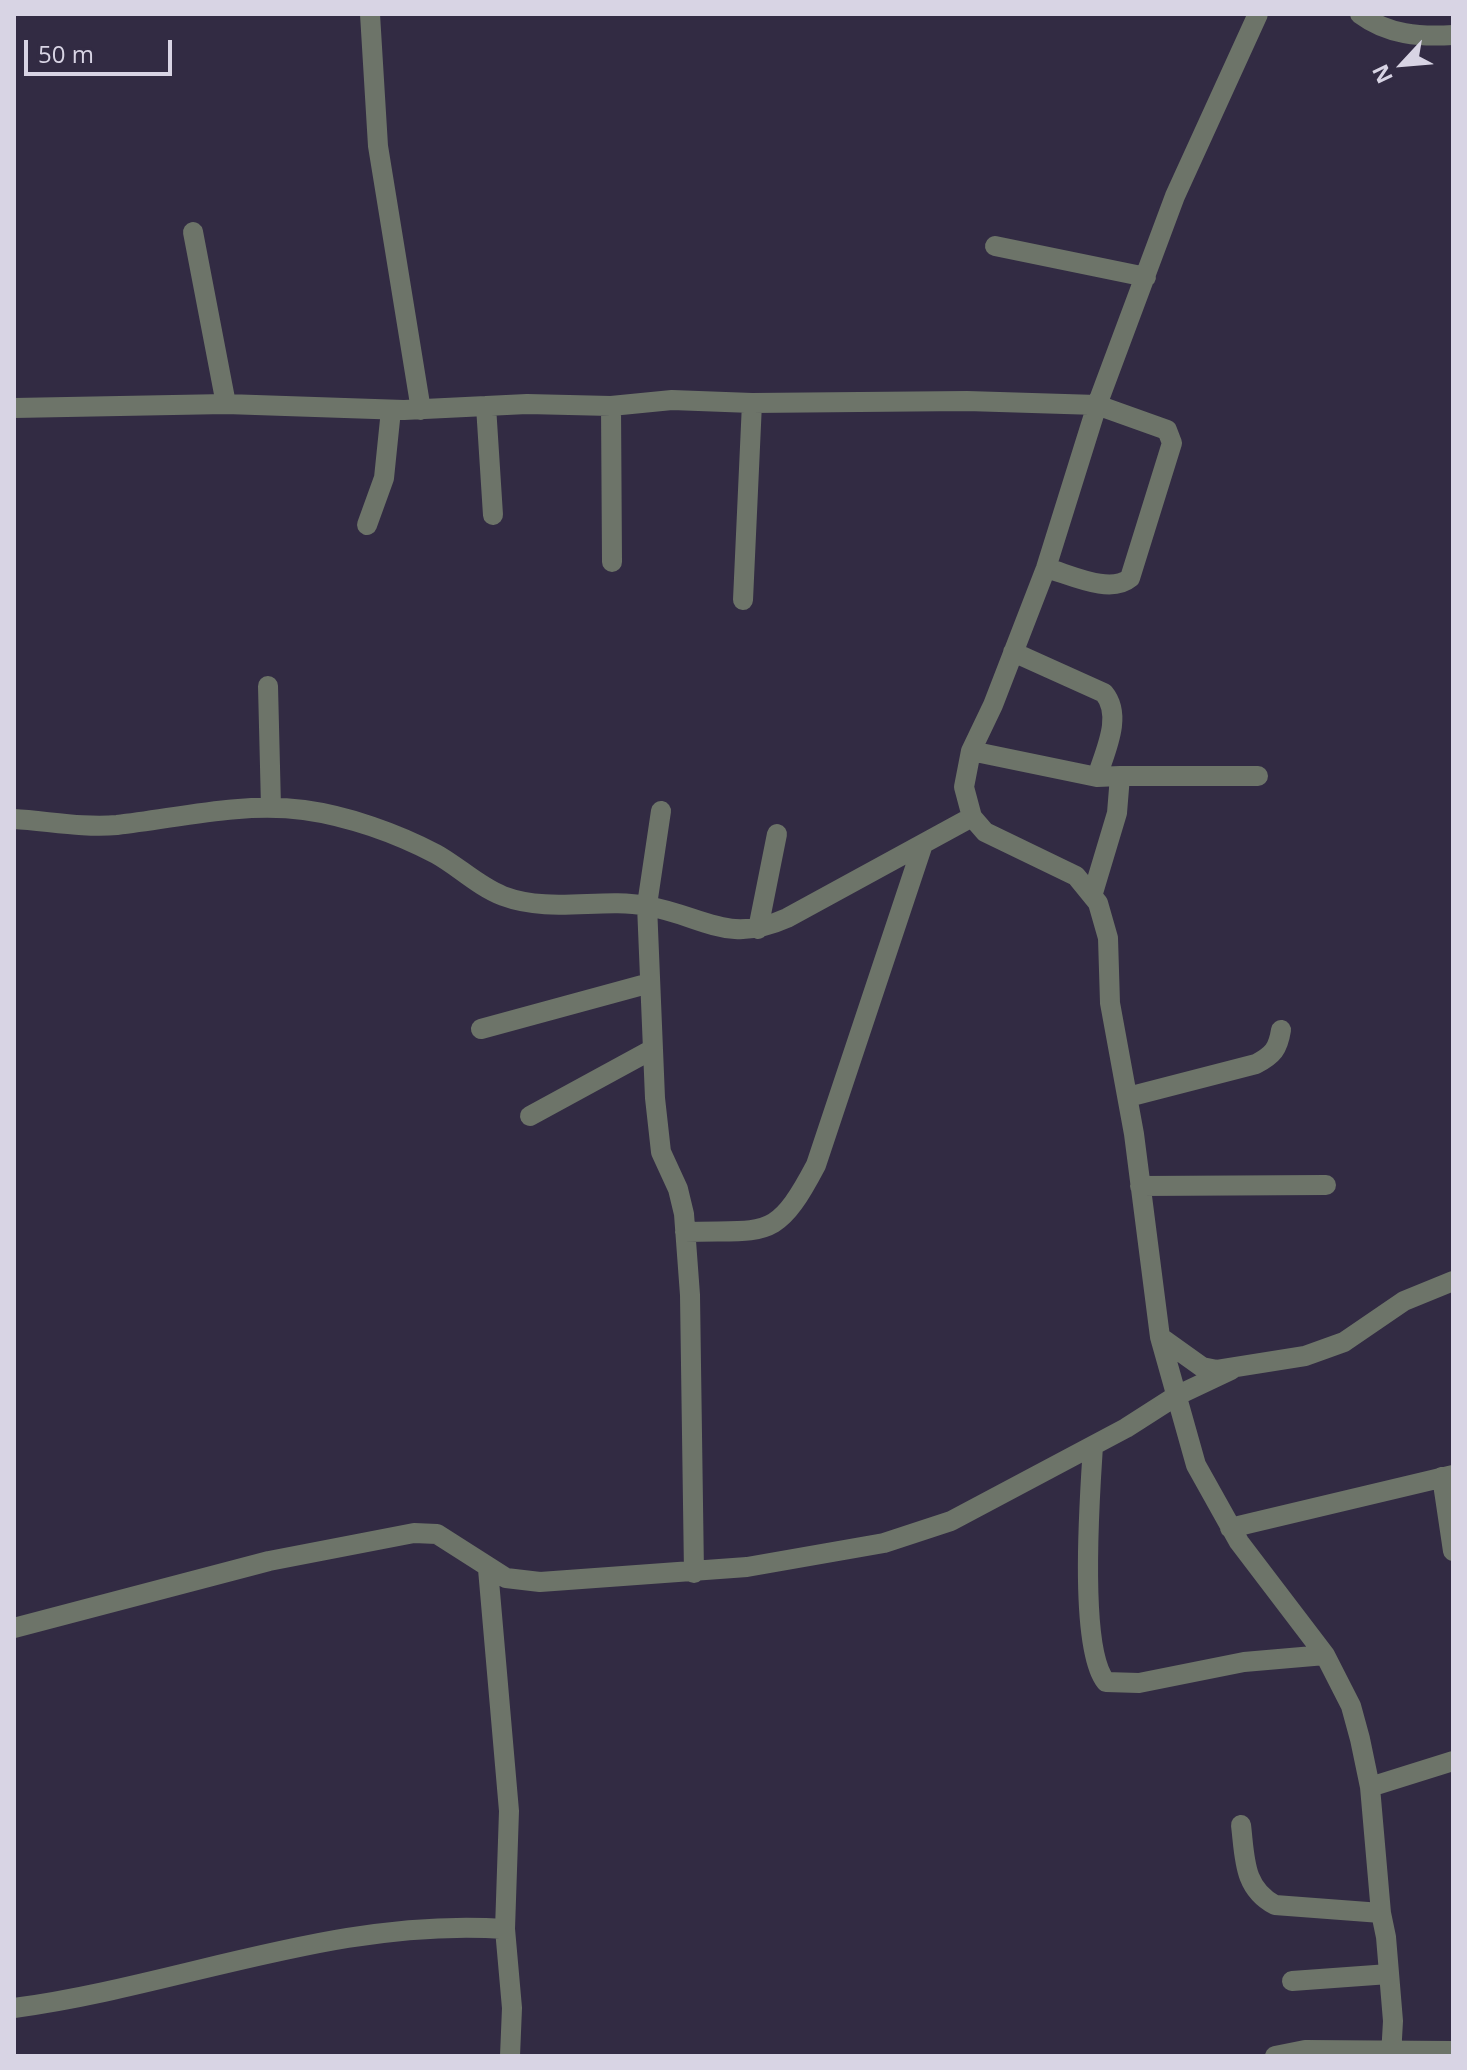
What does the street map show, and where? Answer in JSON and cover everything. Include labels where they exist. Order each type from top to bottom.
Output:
[{"type":"street","points":[[370,14],[378,146],[421,410]]},
{"type":"street","points":[[1258,14],[1175,196],[1097,405],[1046,568],[971,751],[964,787],[972,817],[985,832],[1076,876],[1093,893],[1108,938],[1110,1003],[1128,1097],[1160,1337],[1196,1465],[1230,1528],[1325,1655],[1351,1706],[1370,1787],[1393,2021],[1391,2052]]},
{"type":"street","points":[[1360,14],[1389,30],[1422,36],[1453,35]]},
{"type":"street","points":[[193,232],[226,404]]},
{"type":"street","points":[[995,246],[1146,277]]},
{"type":"street","points":[[14,408],[226,404],[421,410],[486,406],[611,406],[672,400],[752,403],[953,401],[1097,405],[1160,425],[1171,436],[1172,443],[1137,565],[1122,585],[1110,585],[1046,568]]},
{"type":"street","points":[[743,600],[752,403]]},
{"type":"street","points":[[486,406],[493,515]]},
{"type":"street","points":[[611,406],[612,562]]},
{"type":"street","points":[[367,525],[384,478],[391,410]]},
{"type":"street","points":[[1013,652],[1104,693],[1111,701],[1113,722],[1097,777]]},
{"type":"street","points":[[268,686],[271,807]]},
{"type":"street","points":[[971,751],[1097,777],[1258,776]]},
{"type":"street","points":[[1093,893],[1117,813],[1120,776]]},
{"type":"street","points":[[14,819],[114,825],[195,813],[271,807],[308,811],[385,832],[435,854],[501,895],[528,903],[647,905],[712,926],[758,929],[787,918],[972,817]]},
{"type":"street","points":[[661,811],[647,905],[650,983],[661,1152],[678,1189],[690,1295],[694,1573]]},
{"type":"street","points":[[758,929],[777,834]]},
{"type":"street","points":[[685,1232],[764,1229],[780,1222],[796,1202],[816,1165],[923,844]]},
{"type":"street","points":[[481,1029],[650,983]]},
{"type":"street","points":[[1128,1097],[1256,1064],[1271,1056],[1278,1047],[1281,1030]]},
{"type":"street","points":[[530,1116],[653,1049]]},
{"type":"street","points":[[1140,1186],[1326,1185]]},
{"type":"street","points":[[14,1628],[269,1561],[414,1533],[437,1534],[506,1578],[540,1582],[747,1567],[922,1533],[968,1513],[1093,1446],[1176,1396],[1231,1370],[1305,1356],[1344,1342],[1404,1301],[1453,1281]]},
{"type":"street","points":[[1160,1337],[1202,1367],[1231,1370]]},
{"type":"street","points":[[1093,1446],[1089,1522],[1090,1598],[1096,1662],[1106,1682],[1139,1683],[1231,1664],[1325,1655]]},
{"type":"street","points":[[1230,1528],[1448,1476],[1453,1551]]},
{"type":"street","points":[[488,1569],[509,1811],[505,1929],[512,2008],[510,2056]]},
{"type":"street","points":[[1370,1787],[1453,1761]]},
{"type":"street","points":[[1241,1825],[1247,1878],[1262,1898],[1275,1905],[1381,1913]]},
{"type":"street","points":[[14,2008],[111,1993],[214,1964],[389,1932],[475,1927],[505,1929]]},
{"type":"street","points":[[1292,1981],[1389,1974]]},
{"type":"street","points":[[1275,2056],[1305,2050],[1453,2051]]}]
